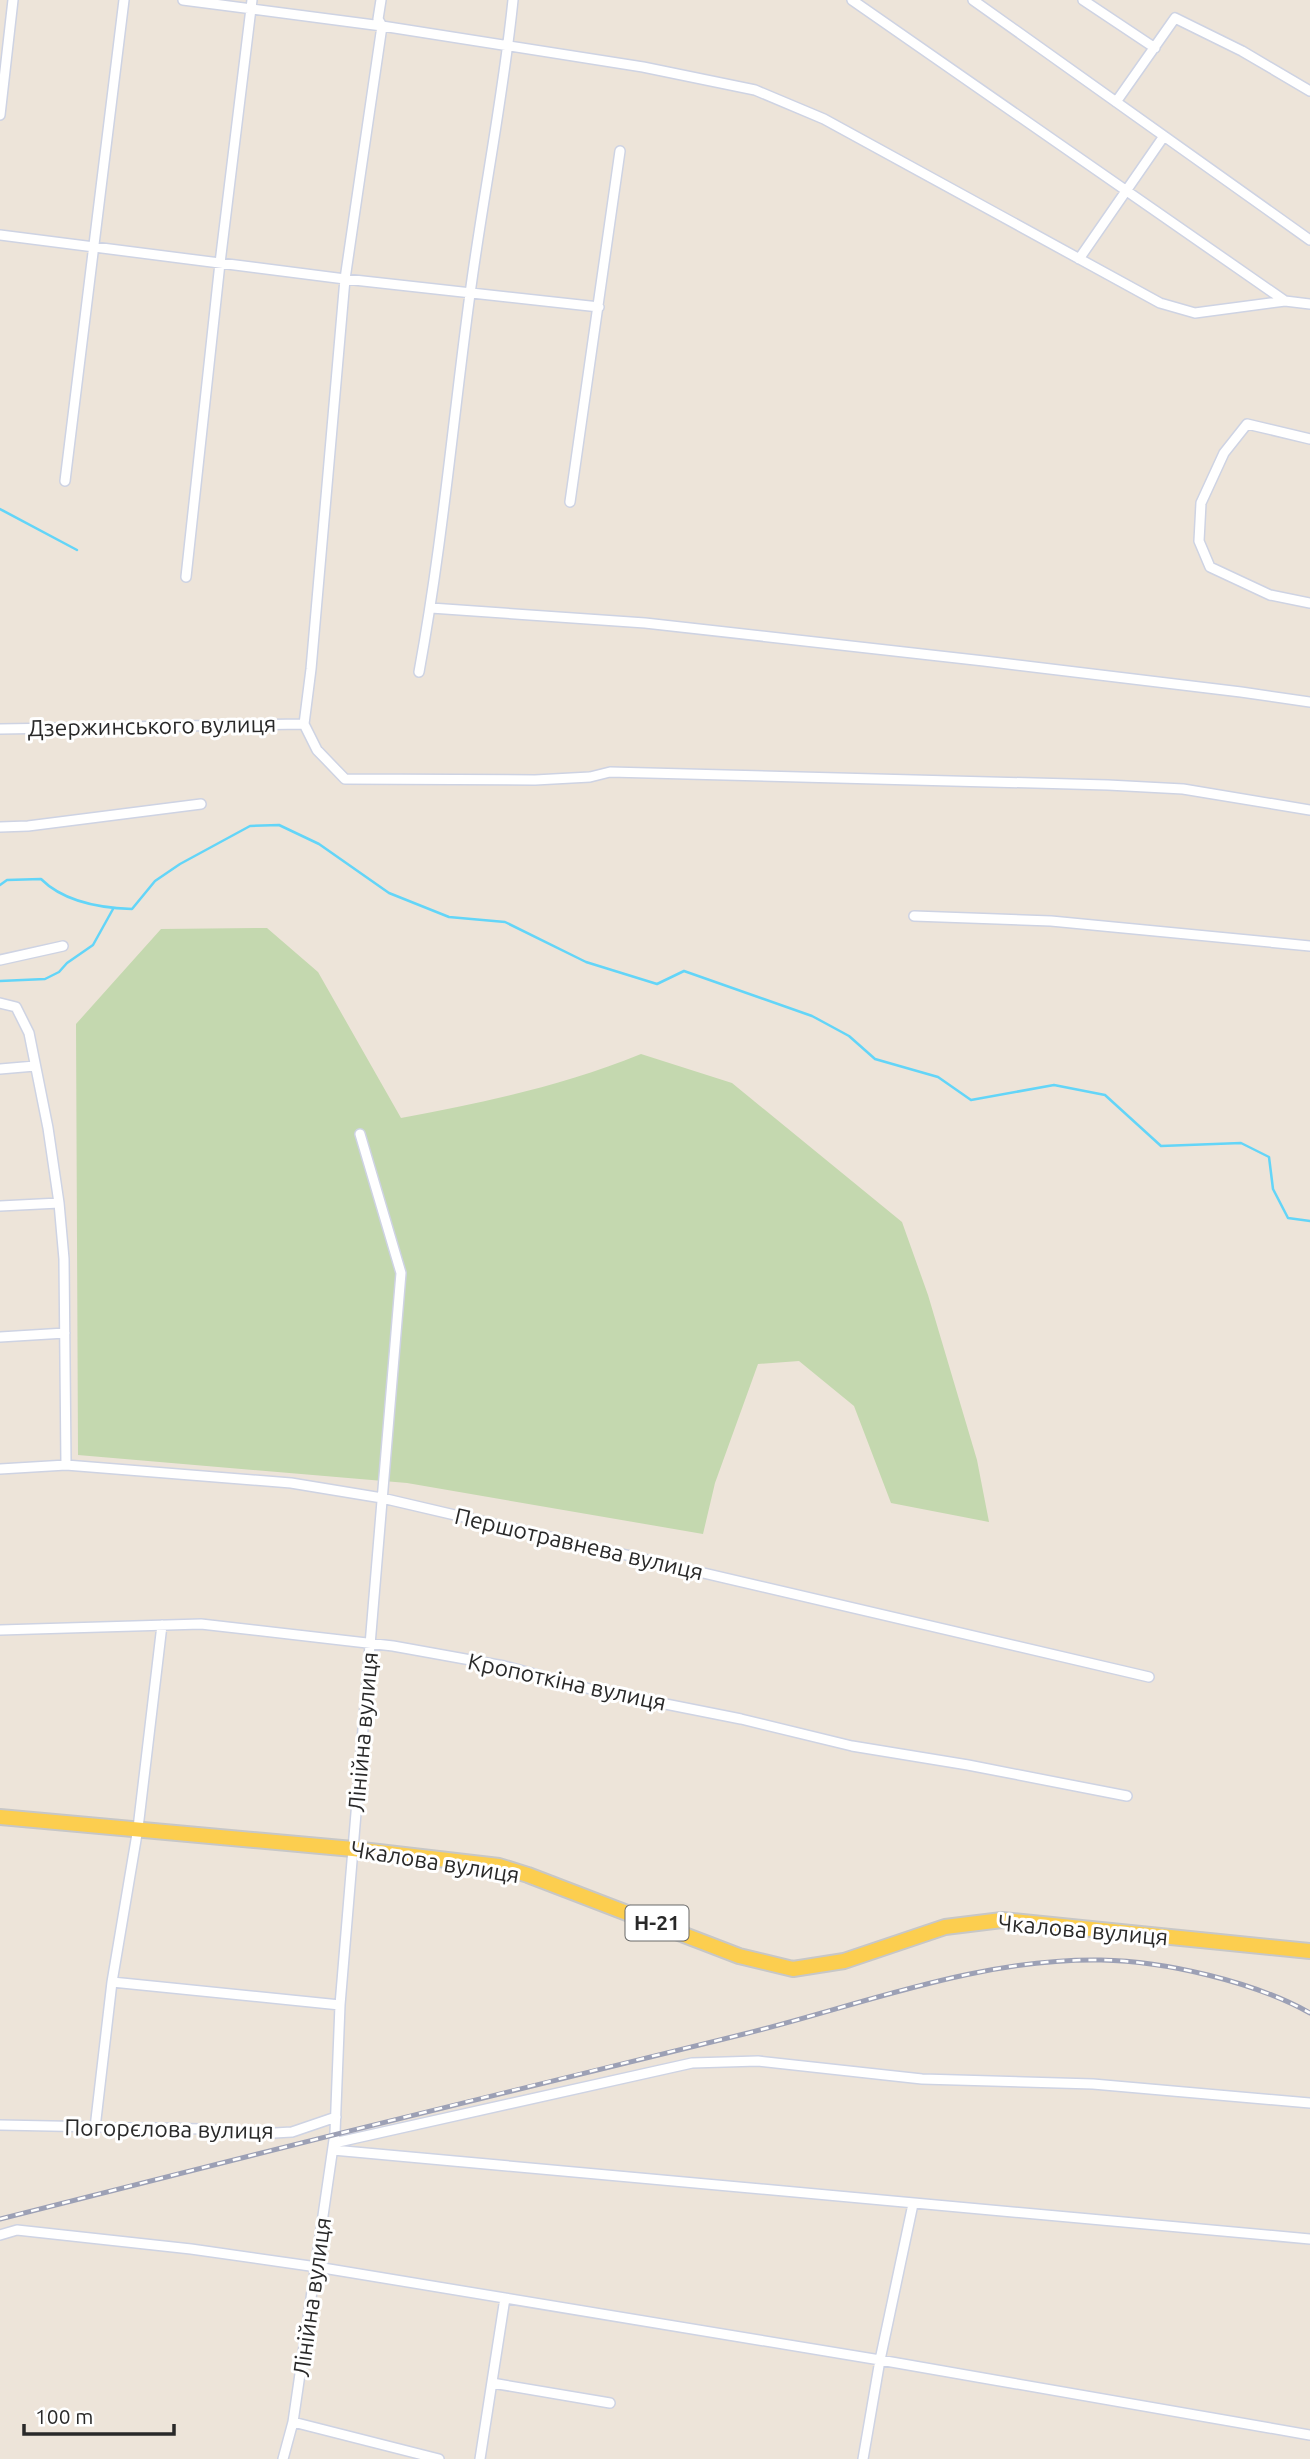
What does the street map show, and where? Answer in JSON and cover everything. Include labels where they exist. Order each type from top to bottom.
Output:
[{"type":"main road","name":"Чкалова вулиця","points":[[0,1816],[353,1849],[499,1866],[739,1956],[793,1969],[844,1961],[945,1927],[1002,1920],[1310,1951]]},
{"type":"street","points":[[0,116],[13,0]]},
{"type":"street","points":[[65,481],[124,0]]},
{"type":"street","points":[[183,0],[252,4],[643,67],[755,90],[824,119],[1160,303],[1195,313],[1285,301],[1310,304]]},
{"type":"street","points":[[381,0],[378,19],[382,26],[345,279],[304,724],[317,750],[345,779],[535,780],[590,777],[610,772],[1108,785],[1184,789],[1310,810]]},
{"type":"street","points":[[419,672],[431,608],[470,292],[513,0]]},
{"type":"street","points":[[852,0],[1285,301]]},
{"type":"street","points":[[973,0],[1310,240]]},
{"type":"street","points":[[1083,0],[1155,48]]},
{"type":"street","points":[[186,577],[220,263],[252,4]]},
{"type":"street","points":[[1116,102],[1175,18],[1242,51],[1310,91]]},
{"type":"street","points":[[1079,259],[1164,136]]},
{"type":"street","points":[[570,502],[620,150]]},
{"type":"street","points":[[0,235],[345,279],[599,307]]},
{"type":"street","points":[[1310,439],[1247,424],[1224,453],[1211,478],[1201,503],[1199,541],[1210,567],[1270,595],[1310,603]]},
{"type":"street","points":[[431,608],[645,623],[1310,702]]},
{"type":"street","name":"Дзержинського вулиця","points":[[0,729],[304,724]]},
{"type":"street","points":[[0,827],[28,826],[201,804]]},
{"type":"street","points":[[914,916],[1051,921],[1310,946]]},
{"type":"street","points":[[0,960],[63,946]]},
{"type":"street","points":[[0,1003],[16,1007],[29,1033],[48,1128],[59,1203],[64,1259],[66,1465]]},
{"type":"street","points":[[0,1069],[35,1066]]},
{"type":"street","name":"Лінійна вулиця","points":[[283,2459],[293,2422],[317,2267],[336,2117],[340,2005],[401,1273],[360,1134]]},
{"type":"street","points":[[0,1206],[59,1203]]},
{"type":"street","points":[[0,1337],[65,1333]]},
{"type":"street","name":"Першотравнева вулиця","points":[[0,1469],[66,1465],[291,1483],[382,1498],[1149,1677]]},
{"type":"street","name":"Кропоткіна вулиця","points":[[0,1630],[201,1624],[370,1643],[504,1666],[590,1689],[741,1719],[871,1750],[968,1765],[1127,1796]]},
{"type":"street","points":[[94,2127],[112,1982],[138,1828],[162,1625]]},
{"type":"street","points":[[112,1982],[340,2005]]},
{"type":"street","points":[[333,2147],[692,2063],[758,2061],[922,2079],[1093,2084],[1310,2103]]},
{"type":"street","name":"Погорєлова вулиця","points":[[0,2125],[203,2129],[257,2134],[292,2132],[336,2117]]},
{"type":"street","points":[[333,2147],[913,2204],[1310,2239]]},
{"type":"street","points":[[863,2459],[880,2360],[913,2204]]},
{"type":"street","points":[[0,2235],[17,2230],[191,2249],[317,2267],[880,2360],[1310,2435]]},
{"type":"street","points":[[480,2459],[505,2298]]},
{"type":"street","points":[[492,2383],[610,2403]]},
{"type":"street","points":[[293,2422],[439,2459]]},
{"type":"green space","points":[[267,928],[318,972],[401,1118],[553,1084],[641,1054],[732,1083],[902,1222],[928,1295],[977,1460],[989,1522],[891,1503],[854,1406],[799,1361],[758,1364],[715,1483],[703,1534],[407,1483],[78,1455],[76,1024],[161,929]]},
{"type":"waterway","points":[[0,509],[77,550]]},
{"type":"waterway","points":[[0,885],[7,880],[41,879],[60,893],[83,902],[132,909],[155,881],[180,864],[250,826],[279,825],[319,844],[389,893],[449,917],[505,922],[586,962],[657,984],[684,971],[812,1016],[849,1036],[875,1059],[938,1077],[971,1100],[1054,1085],[1105,1095],[1161,1146],[1241,1143],[1269,1157],[1273,1189],[1288,1218],[1310,1221]]},
{"type":"waterway","points":[[0,981],[45,979],[59,972],[93,945],[113,909]]},
{"type":"railway","points":[[0,2219],[744,2034],[921,1985],[1010,1967],[1055,1961],[1101,1960],[1153,1964],[1237,1983],[1310,2013]]}]
